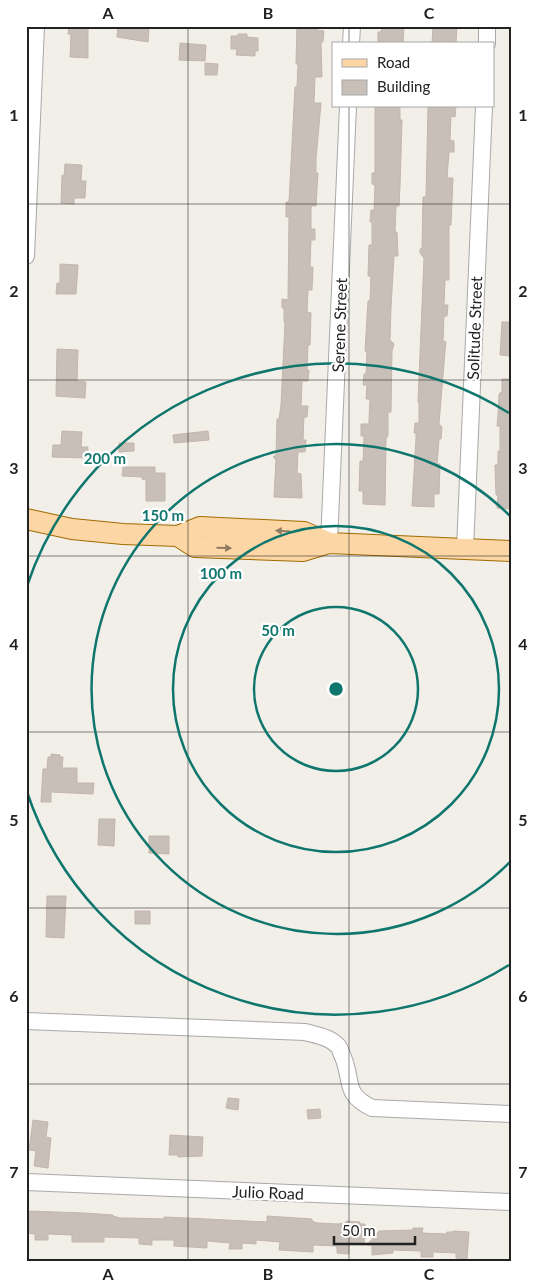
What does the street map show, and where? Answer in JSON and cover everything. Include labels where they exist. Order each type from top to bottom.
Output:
[{"type":"main road","points":[[26,518],[72,529],[91,531],[178,536],[200,528],[304,532],[330,543],[511,551]]},
{"type":"street","points":[[26,256],[36,26]]},
{"type":"street","points":[[351,42],[352,26]]},
{"type":"street","points":[[486,42],[487,26]]},
{"type":"street","name":"Serene Street","points":[[330,543],[348,108]]},
{"type":"street","name":"Solitude Street","points":[[465,549],[484,108]]},
{"type":"street","points":[[26,1021],[305,1032],[328,1039],[338,1046],[345,1062],[351,1090],[360,1102],[372,1108],[511,1114]]},
{"type":"street","name":"Julio Road","points":[[26,1182],[511,1202]]},
{"type":"building","points":[[69,26],[88,26],[88,58],[70,57],[71,34],[68,34]]},
{"type":"building","points":[[123,26],[138,26],[149,29],[148,42],[117,37],[118,27],[123,28]]},
{"type":"building","points":[[297,26],[317,26],[317,30],[324,31],[323,42],[321,42],[322,77],[315,77],[314,103],[321,103],[316,159],[316,173],[318,173],[316,206],[311,206],[311,229],[315,229],[315,240],[311,240],[310,267],[313,267],[312,290],[308,290],[307,312],[311,313],[307,370],[309,370],[308,381],[302,381],[301,406],[308,406],[307,417],[304,417],[303,440],[306,440],[305,452],[298,452],[297,473],[301,474],[302,498],[274,497],[276,460],[273,457],[276,455],[277,419],[279,419],[281,405],[285,322],[282,299],[288,300],[289,217],[286,217],[286,202],[289,202],[295,87],[297,87]]},
{"type":"building","points":[[382,26],[404,26],[403,42],[378,42],[378,32],[381,32]]},
{"type":"building","points":[[433,26],[457,26],[456,42],[432,42]]},
{"type":"building","points":[[238,34],[247,34],[247,37],[258,38],[258,51],[255,51],[255,56],[236,55],[237,49],[231,49],[231,36],[238,36]]},
{"type":"building","points":[[180,43],[206,45],[205,61],[179,60]]},
{"type":"building","points":[[205,63],[218,64],[217,75],[205,75]]},
{"type":"building","points":[[375,108],[400,108],[400,120],[402,120],[399,206],[396,206],[395,232],[397,232],[398,256],[394,256],[391,307],[390,340],[394,344],[392,351],[391,412],[388,412],[388,435],[386,439],[385,505],[363,504],[363,491],[359,491],[360,461],[363,461],[364,436],[361,436],[361,424],[369,424],[370,399],[366,399],[367,385],[363,385],[364,374],[366,374],[367,352],[365,351],[368,301],[370,301],[371,276],[368,276],[369,245],[372,245],[372,222],[370,222],[371,210],[374,210],[375,185],[372,184],[372,173],[375,173]]},
{"type":"building","points":[[428,108],[456,108],[455,117],[451,116],[450,140],[454,141],[454,152],[449,152],[447,178],[453,178],[451,225],[449,225],[449,280],[445,280],[444,305],[448,305],[447,316],[444,316],[443,341],[446,342],[439,424],[442,427],[437,464],[440,464],[439,494],[434,494],[434,507],[412,506],[416,438],[416,433],[414,433],[415,423],[419,423],[418,402],[424,258],[420,253],[420,249],[422,248],[423,197],[426,197]]},
{"type":"building","points":[[65,164],[82,165],[81,181],[86,181],[85,198],[74,198],[74,204],[61,203],[62,175],[64,176]]},
{"type":"building","points":[[60,264],[78,265],[76,294],[56,294],[57,283],[60,283]]},
{"type":"building","points":[[502,322],[511,322],[511,356],[500,355]]},
{"type":"building","points":[[57,349],[78,350],[77,381],[86,382],[85,398],[56,396]]},
{"type":"building","points":[[502,379],[511,379],[511,509],[497,508],[498,495],[496,495],[495,465],[498,465],[498,451],[500,451],[500,426],[497,426]]},
{"type":"building","points":[[62,431],[82,432],[81,447],[88,447],[87,458],[52,457],[53,445],[61,445]]},
{"type":"building","points":[[208,431],[209,440],[174,443],[173,435]]},
{"type":"building","points":[[119,443],[134,443],[134,451],[119,452]]},
{"type":"building","points":[[123,467],[155,467],[155,473],[165,473],[165,501],[146,501],[146,480],[142,479],[142,477],[122,476]]},
{"type":"building","points":[[51,754],[63,757],[62,768],[77,768],[77,783],[94,783],[93,794],[51,792],[51,802],[41,802],[43,769],[47,769],[48,757],[51,757]]},
{"type":"building","points":[[99,819],[115,819],[114,846],[98,845]]},
{"type":"building","points":[[149,836],[169,836],[169,854],[149,853]]},
{"type":"building","points":[[47,896],[66,896],[64,938],[46,937]]},
{"type":"building","points":[[135,911],[150,911],[150,924],[135,924]]},
{"type":"building","points":[[228,1098],[239,1099],[238,1110],[226,1108]]},
{"type":"building","points":[[320,1109],[321,1118],[308,1119],[307,1110]]},
{"type":"building","points":[[33,1120],[48,1122],[46,1137],[51,1138],[48,1168],[34,1166],[36,1151],[29,1150]]},
{"type":"building","points":[[170,1135],[203,1137],[202,1156],[178,1157],[178,1155],[169,1155]]},
{"type":"building","points":[[28,1211],[113,1215],[120,1218],[164,1219],[164,1217],[267,1222],[267,1216],[312,1219],[312,1221],[317,1223],[360,1222],[360,1224],[365,1224],[364,1245],[349,1244],[349,1254],[337,1253],[337,1246],[313,1245],[313,1252],[279,1250],[280,1242],[256,1240],[256,1244],[242,1243],[242,1249],[229,1249],[230,1243],[207,1241],[207,1248],[174,1246],[174,1240],[152,1240],[152,1245],[139,1244],[139,1238],[104,1237],[104,1242],[72,1242],[72,1235],[48,1234],[48,1240],[35,1240],[35,1234],[26,1233],[26,1213]]},
{"type":"building","points":[[413,1228],[423,1228],[422,1233],[446,1234],[453,1231],[469,1232],[467,1259],[456,1258],[456,1253],[433,1252],[433,1257],[421,1257],[421,1251],[393,1250],[393,1253],[372,1255],[372,1245],[367,1245],[379,1231],[413,1230]]}]
